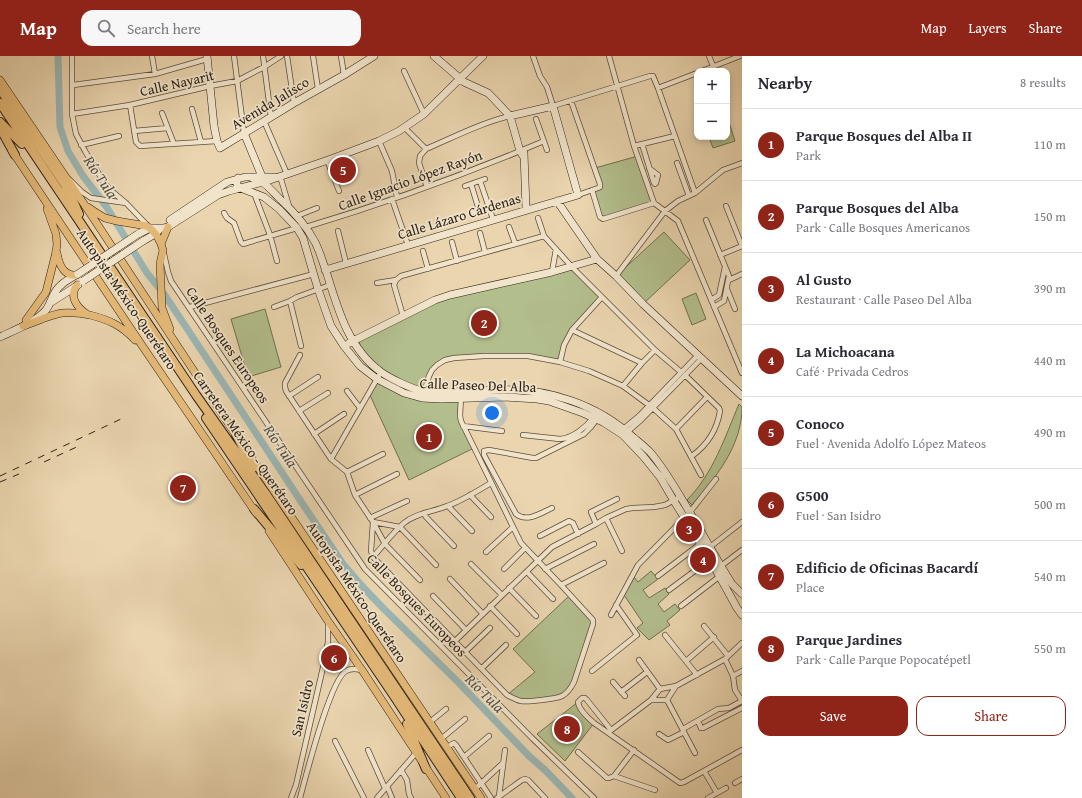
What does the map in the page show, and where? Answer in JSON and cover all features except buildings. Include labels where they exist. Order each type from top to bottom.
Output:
[{"type":"highway","points":[[0,89],[70,194],[82,224]]},
{"type":"highway","name":"Carretera México - Querétaro","points":[[0,103],[196,395],[266,494],[470,798]]},
{"type":"highway","name":"Carretera México - Querétaro","points":[[0,112],[394,696],[461,798]]},
{"type":"highway","points":[[0,122],[22,144]]},
{"type":"highway","points":[[0,128],[15,155]]},
{"type":"highway","points":[[236,434],[266,494]]},
{"type":"highway","points":[[254,509],[294,558],[315,579]]},
{"type":"highway","points":[[394,696],[410,729],[426,769]]},
{"type":"main road","points":[[434,56],[464,82],[488,93],[509,114],[522,152],[526,210]]},
{"type":"main road","points":[[0,337],[25,323],[50,303],[80,283],[164,228],[218,195],[263,179],[281,176],[327,160],[379,141],[405,128],[424,114],[483,56]]},
{"type":"main road","name":"Avenida Jalisco","points":[[218,145],[244,134],[294,103],[344,75],[371,57]]},
{"type":"main road","points":[[207,58],[214,126],[218,145]]},
{"type":"main road","name":"Autopista México-Querétaro","points":[[0,80],[66,176],[178,348],[481,798]]},
{"type":"main road","points":[[509,114],[553,106],[578,194]]},
{"type":"main road","name":"Autopista México-Querétaro","points":[[0,133],[362,670],[446,798]]},
{"type":"main road","points":[[244,134],[263,179]]},
{"type":"main road","points":[[178,348],[164,314],[162,305],[160,267],[165,224],[227,182],[245,177],[263,179]]},
{"type":"main road","points":[[238,178],[236,183],[238,187],[241,188]]},
{"type":"main road","name":"Calle Paseo Del Alba","points":[[263,179],[306,227],[317,247],[341,318],[352,341],[366,358],[381,372],[423,395]]},
{"type":"main road","name":"Calle Paseo Del Alba","points":[[241,188],[264,197],[290,219],[297,228],[303,238],[318,290],[331,326],[344,346],[360,366],[377,379],[404,393],[423,395],[461,395],[508,390],[534,391],[552,395],[568,400],[596,416],[607,417],[623,432],[649,451],[666,473],[710,547],[712,557],[720,576],[742,615]]},
{"type":"main road","points":[[70,194],[97,224]]},
{"type":"main road","name":"Calle Lázaro Cárdenas","points":[[325,270],[578,194]]},
{"type":"main road","points":[[25,323],[31,311],[44,296],[48,287],[56,251],[56,234],[43,198]]},
{"type":"main road","points":[[82,201],[105,218],[129,224],[143,225],[150,228],[162,247]]},
{"type":"main road","points":[[557,201],[597,259],[742,396]]},
{"type":"main road","points":[[50,303],[56,290],[77,274],[138,234],[150,228],[164,228]]},
{"type":"main road","points":[[307,250],[313,245],[317,247]]},
{"type":"main road","points":[[56,251],[63,270],[69,274],[77,274]]},
{"type":"main road","points":[[344,346],[435,300],[450,295],[572,267],[597,259]]},
{"type":"main road","points":[[80,283],[74,292],[75,301],[81,309],[90,316]]},
{"type":"main road","points":[[0,333],[25,323],[62,313],[76,313],[99,317],[122,328],[131,336],[157,367]]},
{"type":"main road","name":"Calle Paseo Del Alba","points":[[623,432],[660,477],[700,544],[721,566],[732,584],[742,594]]},
{"type":"street","points":[[72,56],[72,114],[74,129],[105,184],[150,228]]},
{"type":"street","points":[[152,56],[156,74]]},
{"type":"street","points":[[234,56],[244,134]]},
{"type":"street","points":[[263,56],[271,117]]},
{"type":"street","name":"Calle Nayarit","points":[[72,114],[130,105],[236,81],[264,67],[281,56]]},
{"type":"street","points":[[287,56],[294,103]]},
{"type":"street","points":[[313,56],[318,90]]},
{"type":"street","points":[[341,56],[344,75]]},
{"type":"street","points":[[533,56],[540,76],[547,87],[553,106],[653,76],[695,193]]},
{"type":"street","points":[[609,56],[634,146],[654,203],[678,221],[742,373]]},
{"type":"street","points":[[709,56],[713,66]]},
{"type":"street","points":[[709,68],[740,56]]},
{"type":"street","points":[[73,85],[156,74],[207,58]]},
{"type":"street","points":[[404,72],[424,114]]},
{"type":"street","points":[[658,88],[694,74]]},
{"type":"street","name":"Calle Lázaro Cárdenas","points":[[572,101],[600,184],[600,187],[598,188],[578,194]]},
{"type":"street","points":[[130,105],[136,142],[140,146],[201,142],[218,145]]},
{"type":"street","points":[[192,109],[201,142]]},
{"type":"street","points":[[162,113],[174,144]]},
{"type":"street","points":[[427,188],[419,163],[420,156],[426,149],[509,114]]},
{"type":"street","points":[[536,119],[547,150]]},
{"type":"street","points":[[264,121],[291,210]]},
{"type":"street","points":[[134,131],[168,128]]},
{"type":"street","points":[[405,128],[426,149]]},
{"type":"street","points":[[82,145],[119,136]]},
{"type":"street","points":[[634,146],[675,136]]},
{"type":"street","points":[[379,141],[392,171],[395,198],[408,245]]},
{"type":"street","name":"Calle Ignacio López Rayón","points":[[306,227],[427,188],[522,152],[544,141]]},
{"type":"street","points":[[642,144],[649,168]]},
{"type":"street","points":[[327,160],[340,191]]},
{"type":"street","points":[[677,163],[689,196]]},
{"type":"street","points":[[616,276],[665,211],[678,201],[695,193],[723,170],[742,163]]},
{"type":"street","points":[[66,176],[82,192],[92,198],[126,203]]},
{"type":"street","points":[[479,210],[468,185],[485,179]]},
{"type":"street","points":[[480,181],[493,219]]},
{"type":"street","points":[[592,190],[602,219],[654,203]]},
{"type":"street","points":[[254,193],[270,235],[277,261]]},
{"type":"street","points":[[720,255],[742,246],[741,240],[726,206]]},
{"type":"street","points":[[471,213],[489,207]]},
{"type":"street","points":[[297,216],[317,208]]},
{"type":"street","points":[[224,213],[226,218],[234,222],[243,244],[297,228]]},
{"type":"street","points":[[538,218],[544,236],[572,267],[655,350],[719,408],[720,414],[716,428],[708,441],[692,456]]},
{"type":"street","points":[[706,220],[729,276],[724,302],[714,307]]},
{"type":"street","points":[[509,227],[515,243]]},
{"type":"street","points":[[338,231],[346,263]]},
{"type":"street","points":[[480,233],[485,252]]},
{"type":"street","points":[[377,283],[396,280],[401,276],[544,236]]},
{"type":"street","points":[[452,242],[457,260]]},
{"type":"street","name":"Calle Bosques Europeos","points":[[162,247],[170,278],[365,569],[532,738],[594,798]]},
{"type":"street","points":[[552,272],[556,249]]},
{"type":"street","points":[[423,251],[428,269]]},
{"type":"street","points":[[711,300],[719,295],[725,267]]},
{"type":"street","points":[[190,307],[314,274]]},
{"type":"street","points":[[729,280],[742,274]]},
{"type":"street","points":[[396,280],[394,285],[404,316]]},
{"type":"street","points":[[274,307],[330,285]]},
{"type":"street","points":[[727,289],[735,309]]},
{"type":"street","points":[[560,362],[564,346],[572,330],[602,297]]},
{"type":"street","points":[[290,301],[301,346]]},
{"type":"street","points":[[572,330],[642,363]]},
{"type":"street","points":[[623,386],[655,350]]},
{"type":"street","name":"Calle Bosques Europeos","points":[[300,355],[285,383],[286,391],[331,459],[347,472],[355,495],[385,544],[420,580]]},
{"type":"street","points":[[423,395],[432,370],[445,360],[484,356],[528,356],[560,362],[589,371],[623,386],[651,407],[676,429],[701,475]]},
{"type":"street","points":[[623,432],[641,420],[651,407],[699,357]]},
{"type":"street","points":[[331,459],[381,372]]},
{"type":"street","points":[[289,396],[318,377]]},
{"type":"street","points":[[347,391],[360,408]]},
{"type":"street","points":[[299,411],[328,393]]},
{"type":"street","points":[[371,520],[371,552],[374,557],[454,642],[482,668],[507,695],[513,698],[528,701],[557,698],[567,693],[574,682],[593,620],[521,543],[460,416],[461,395]]},
{"type":"street","points":[[676,429],[707,397]]},
{"type":"street","points":[[314,434],[344,414]]},
{"type":"street","points":[[523,435],[564,439],[585,427],[596,416]]},
{"type":"street","points":[[552,508],[525,518],[516,514],[484,455],[484,451],[489,450],[536,458],[584,434],[591,427],[596,416]]},
{"type":"street","points":[[465,426],[502,431]]},
{"type":"street","points":[[347,472],[383,454]]},
{"type":"street","points":[[355,495],[397,474]]},
{"type":"street","points":[[611,615],[638,565],[690,512],[716,479]]},
{"type":"street","points":[[374,557],[405,522],[424,513],[448,506],[491,483]]},
{"type":"street","points":[[470,494],[491,517]]},
{"type":"street","points":[[454,642],[552,547],[626,509],[665,505],[680,497]]},
{"type":"street","points":[[596,524],[591,512],[617,499]]},
{"type":"street","points":[[371,520],[408,501]]},
{"type":"street","points":[[448,506],[472,531]]},
{"type":"street","points":[[424,513],[426,517],[454,546]]},
{"type":"street","points":[[606,518],[622,551]]},
{"type":"street","points":[[371,520],[400,527],[436,565]]},
{"type":"street","points":[[540,536],[569,521],[573,523],[578,534]]},
{"type":"street","points":[[710,547],[742,522]]},
{"type":"street","points":[[486,552],[513,526]]},
{"type":"street","points":[[545,569],[594,544]]},
{"type":"street","points":[[658,576],[700,544]]},
{"type":"street","points":[[504,569],[525,548]]},
{"type":"street","points":[[721,566],[742,550]]},
{"type":"street","points":[[670,590],[712,557]]},
{"type":"street","points":[[561,585],[604,563]]},
{"type":"street","points":[[471,564],[502,595]]},
{"type":"street","points":[[526,572],[553,599]]},
{"type":"street","points":[[681,606],[720,576]]},
{"type":"street","points":[[450,580],[483,614]]},
{"type":"street","points":[[510,588],[536,616]]},
{"type":"street","points":[[433,596],[466,630]]},
{"type":"street","points":[[592,671],[637,635],[616,605]]},
{"type":"street","points":[[490,606],[517,634]]},
{"type":"street","name":"San Isidro","points":[[291,798],[296,785],[324,663],[328,642],[328,621]]},
{"type":"street","points":[[660,734],[668,740],[718,709],[729,708],[742,701],[735,690],[733,676],[727,658],[714,637],[704,626]]},
{"type":"street","points":[[465,652],[490,628]]},
{"type":"street","points":[[665,634],[697,675]]},
{"type":"street","points":[[686,661],[714,637]]},
{"type":"street","points":[[610,731],[651,700],[660,689],[676,686],[697,675],[727,658],[742,643]]},
{"type":"street","points":[[482,668],[506,645]]},
{"type":"street","points":[[639,660],[660,689]]},
{"type":"street","name":"San Isidro","points":[[300,798],[319,728],[334,687],[346,671],[355,669],[362,670]]},
{"type":"street","points":[[733,676],[742,671]]},
{"type":"street","points":[[621,692],[647,672]]},
{"type":"street","points":[[613,682],[625,696]]},
{"type":"street","points":[[651,700],[668,697],[676,686]]},
{"type":"street","points":[[666,688],[668,697],[683,731],[695,753]]},
{"type":"street","points":[[610,731],[587,700],[582,698],[578,702],[579,707],[589,718],[610,731],[680,783],[742,750]]},
{"type":"street","points":[[723,708],[727,716]]},
{"type":"street","points":[[698,721],[703,728],[742,708]]},
{"type":"street","points":[[430,722],[446,709]]},
{"type":"street","points":[[441,739],[465,719]]},
{"type":"street","points":[[464,757],[489,736]]},
{"type":"street","points":[[335,741],[364,798]]},
{"type":"street","points":[[447,747],[454,743],[491,798]]},
{"type":"street","points":[[368,750],[392,798]]},
{"type":"street","points":[[498,797],[505,750]]},
{"type":"street","points":[[578,752],[607,778],[609,778],[614,776],[634,750]]},
{"type":"street","points":[[377,798],[416,753]]},
{"type":"street","points":[[475,789],[504,763]]},
{"type":"street","points":[[401,770],[407,780],[411,798]]},
{"type":"street","points":[[704,771],[717,793]]},
{"type":"street","points":[[614,776],[655,790]]},
{"type":"street","points":[[498,797],[522,780],[526,779],[543,797]]},
{"type":"street","points":[[735,783],[742,779]]},
{"type":"street","points":[[708,798],[726,788]]},
{"type":"green space","points":[[730,125],[735,141],[713,148],[710,140],[730,140]]},
{"type":"green space","points":[[638,156],[654,203],[602,219],[592,190],[600,187],[595,168]]},
{"type":"green space","points":[[664,232],[690,260],[643,304],[616,276]]},
{"type":"green space","points":[[572,267],[602,297],[572,330],[560,362],[528,356],[454,358],[437,365],[424,391],[410,388],[366,359],[358,340],[435,300]]},
{"type":"green space","points":[[696,293],[706,319],[692,325],[682,299]]},
{"type":"green space","points":[[265,309],[281,367],[248,377],[231,319]]},
{"type":"green space","points":[[377,379],[404,393],[461,399],[460,416],[474,448],[409,480],[369,393]]},
{"type":"green space","points":[[739,404],[742,407],[741,421],[733,448],[718,472],[692,505],[687,500],[704,479],[718,455]]},
{"type":"green space","points":[[651,571],[658,579],[643,590],[649,598],[665,588],[669,594],[658,604],[664,612],[675,604],[680,610],[667,621],[670,625],[649,640],[637,628],[643,623],[624,595],[634,577],[638,582]]},
{"type":"green space","points":[[570,595],[593,620],[574,682],[562,696],[521,701],[507,695],[535,672],[513,649]]},
{"type":"green space","points":[[578,702],[594,723],[565,761],[537,734]]},
{"type":"waterway","name":"Río Tula","points":[[58,56],[60,127],[68,151],[83,176],[106,206],[147,273],[164,294],[343,564],[383,608],[572,798]]},
{"type":"railway","points":[[0,476],[121,419]]},
{"type":"railway","points":[[44,462],[81,445]]},
{"type":"railway","points":[[0,482],[19,474]]},
{"type":"place","name":"Conoco","points":[[343,170]]},
{"type":"place","name":"Parque Bosques del Alba","points":[[484,323]]},
{"type":"place","name":"Parque Bosques del Alba II","points":[[429,437]]},
{"type":"place","name":"Edificio de Oficinas Bacardí","points":[[183,488]]},
{"type":"place","name":"Al Gusto","points":[[689,529]]},
{"type":"place","name":"La Michoacana","points":[[703,560]]},
{"type":"place","name":"G500","points":[[334,658]]},
{"type":"place","name":"Parque Jardines","points":[[567,729]]}]
